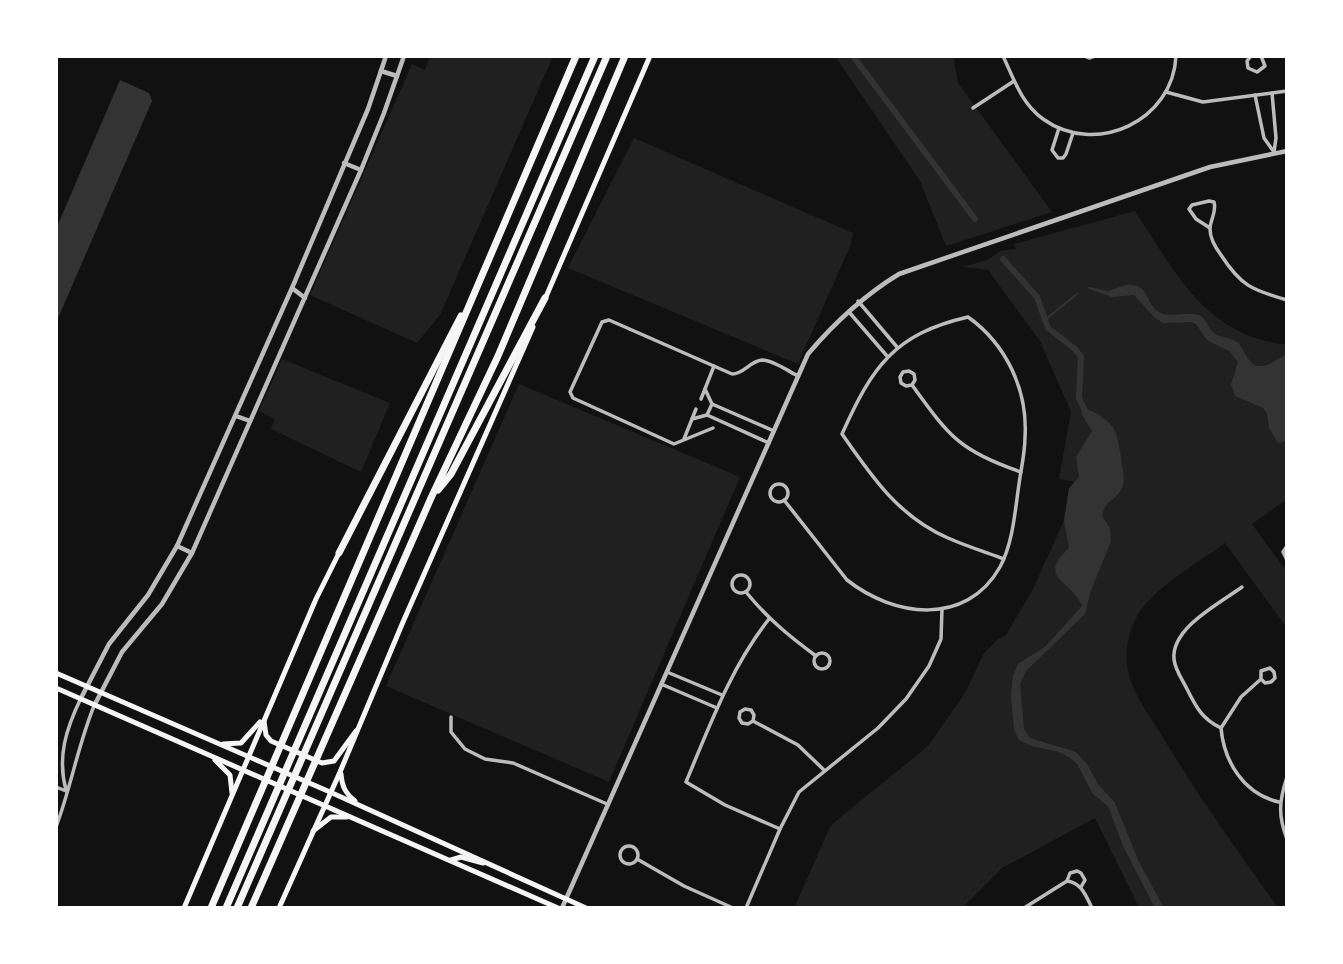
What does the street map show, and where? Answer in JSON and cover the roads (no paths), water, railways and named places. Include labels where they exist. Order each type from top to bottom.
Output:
[{"type":"highway","points":[[211,908],[576,56]]},
{"type":"highway","points":[[226,908],[595,56]]},
{"type":"highway","points":[[237,908],[607,56]]},
{"type":"highway","points":[[251,908],[431,498],[498,356],[625,56]]},
{"type":"highway","points":[[339,553],[495,246]]},
{"type":"highway","points":[[431,498],[452,474],[545,299]]},
{"type":"main road","points":[[279,908],[361,725],[403,622],[650,56]]},
{"type":"main road","points":[[184,908],[264,718],[339,553]]},
{"type":"main road","points":[[56,673],[330,792],[586,908]]},
{"type":"main road","points":[[56,688],[560,908]]},
{"type":"main road","points":[[264,718],[271,741],[322,763],[329,763],[341,754],[361,725]]},
{"type":"main road","points":[[217,744],[241,743],[264,718]]},
{"type":"main road","points":[[207,754],[224,766],[229,775],[232,793]]},
{"type":"main road","points":[[340,772],[342,785],[348,795],[363,807]]},
{"type":"main road","points":[[311,833],[331,817],[358,819]]},
{"type":"main road","points":[[451,860],[461,857],[493,865]]},
{"type":"street","points":[[66,791],[61,771],[64,743],[81,698],[109,644],[148,595],[177,547],[292,288],[386,56]]},
{"type":"street","points":[[56,827],[76,767],[81,737],[100,693],[122,652],[162,604],[192,553],[361,170],[404,56]]},
{"type":"street","points":[[1003,56],[1014,81],[1033,110],[1059,128],[1073,133],[1095,135],[1125,128],[1145,117],[1166,92],[1176,56]]},
{"type":"street","points":[[1084,56],[1095,56]]},
{"type":"street","points":[[1251,56],[1247,61],[1248,68],[1257,72],[1265,66],[1261,56]]},
{"type":"street","points":[[381,71],[397,76]]},
{"type":"street","points":[[973,108],[1014,81]]},
{"type":"street","points":[[1166,92],[1203,102],[1287,91]]},
{"type":"street","points":[[1272,93],[1276,138],[1274,152]]},
{"type":"street","points":[[1255,95],[1264,138],[1274,152]]},
{"type":"street","points":[[1059,128],[1052,150],[1058,158],[1063,159],[1073,133]]},
{"type":"street","points":[[560,908],[808,354],[848,310],[899,274],[936,260],[1210,167],[1287,151]]},
{"type":"street","points":[[344,163],[361,170]]},
{"type":"street","points":[[1210,228],[1192,215],[1189,209],[1192,205],[1214,202],[1216,208],[1210,228],[1212,242],[1235,276],[1261,293],[1287,300]]},
{"type":"street","points":[[292,288],[305,298]]},
{"type":"street","points":[[858,301],[897,348]]},
{"type":"street","points":[[848,310],[887,356]]},
{"type":"street","points":[[785,500],[839,571],[859,589],[896,606],[923,610],[942,609],[976,594],[992,578],[1004,559],[1015,512],[1026,424],[1017,383],[1009,363],[984,328],[968,317],[936,326],[887,356],[864,387],[842,433],[873,478],[905,512],[947,538],[1004,559]]},
{"type":"street","points":[[713,428],[674,444],[573,398],[570,392],[602,322],[609,320],[737,374],[765,360],[798,376]]},
{"type":"street","points":[[701,399],[715,366]]},
{"type":"street","points":[[903,372],[914,374],[912,385],[901,383],[903,372]]},
{"type":"street","points":[[912,385],[942,426],[962,446],[988,461],[1021,472]]},
{"type":"street","points":[[705,389],[712,404],[774,430]]},
{"type":"street","points":[[707,415],[712,404]]},
{"type":"street","points":[[683,441],[696,409]]},
{"type":"street","points":[[692,419],[707,415],[769,443]]},
{"type":"street","points":[[236,416],[250,421]]},
{"type":"street","points":[[781,484],[786,488],[788,495],[785,500],[778,502],[772,498],[770,492],[774,486],[781,484]]},
{"type":"street","points":[[1287,546],[1283,552],[1287,560]]},
{"type":"street","points":[[177,547],[192,553]]},
{"type":"street","points":[[742,575],[748,579],[750,586],[746,592],[733,590],[735,577],[742,575]]},
{"type":"street","points":[[1221,728],[1209,722],[1197,709],[1176,668],[1174,653],[1178,639],[1187,627],[1242,587]]},
{"type":"street","points":[[746,592],[769,619],[816,656]]},
{"type":"street","points":[[746,908],[799,792],[878,728],[918,683],[937,651],[943,625],[942,609]]},
{"type":"street","points":[[769,619],[750,642],[722,695],[686,782],[725,805],[780,829]]},
{"type":"street","points":[[827,654],[830,660],[828,666],[823,669],[817,667],[814,662],[816,656],[827,654]]},
{"type":"street","points":[[1270,668],[1274,672],[1275,678],[1271,682],[1265,683],[1261,679],[1260,673],[1264,669],[1270,668]]},
{"type":"street","points":[[667,671],[722,695]]},
{"type":"street","points":[[1261,679],[1241,697],[1221,728],[1226,755],[1242,780],[1266,799],[1279,802]]},
{"type":"street","points":[[662,684],[717,708]]},
{"type":"street","points":[[751,710],[753,721],[742,723],[738,718],[740,712],[751,710]]},
{"type":"street","points":[[451,717],[451,732],[465,749],[485,759],[513,764],[607,804]]},
{"type":"street","points":[[753,721],[799,745],[825,771]]},
{"type":"street","points":[[1287,777],[1279,802],[1280,819],[1287,839]]},
{"type":"street","points":[[56,787],[66,791]]},
{"type":"street","points":[[627,847],[634,848],[638,853],[637,859],[632,863],[625,863],[621,857],[622,851],[627,847]]},
{"type":"street","points":[[637,859],[684,886],[733,908]]},
{"type":"street","points":[[1024,908],[1067,881],[1070,873],[1077,871],[1084,876],[1081,887]]},
{"type":"street","points":[[1067,881],[1081,887],[1092,908]]},
{"type":"waterway","points":[[853,56],[975,219]]},
{"type":"waterway","points":[[1003,259],[1037,297],[1048,328],[1081,357],[1079,398],[1088,417]]},
{"type":"waterway","points":[[1045,320],[1077,294]]}]
